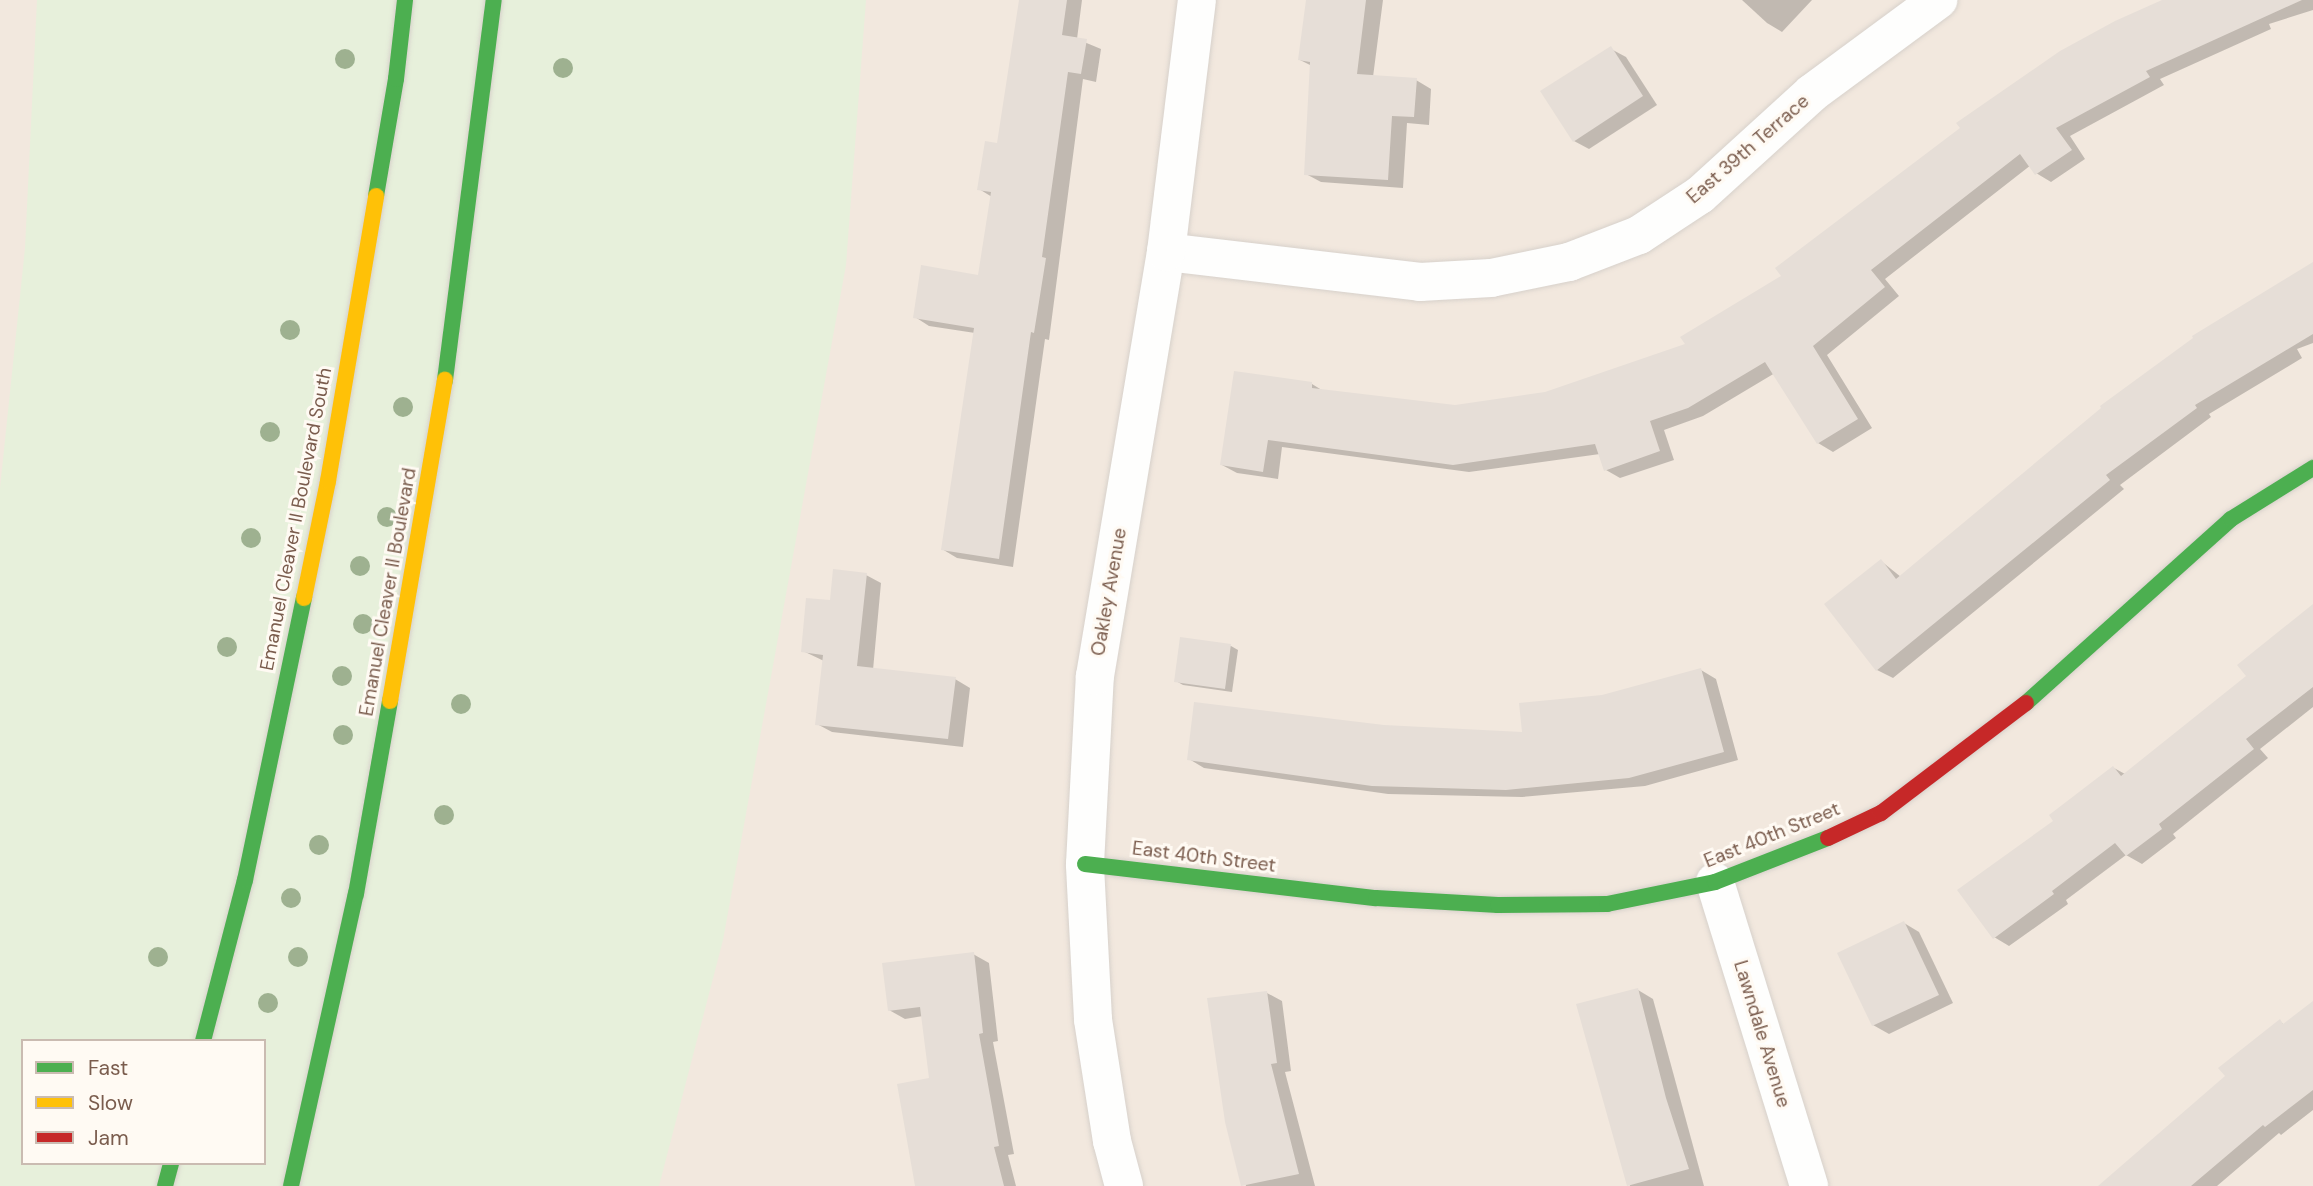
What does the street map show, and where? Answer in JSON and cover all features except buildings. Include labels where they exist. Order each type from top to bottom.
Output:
[{"type":"main road","name":"Emanuel Cleaver II Boulevard South","points":[[204,1039],[245,880],[328,481],[396,79],[405,0]]},
{"type":"main road","name":"Emanuel Cleaver II Boulevard","points":[[291,1186],[356,894],[443,399],[494,0]]},
{"type":"main road","name":"East 40th Street","points":[[1085,864],[1376,898],[1498,905],[1607,904],[1715,882],[1802,849],[1881,813],[2020,708],[2231,519],[2313,468]]},
{"type":"main road","points":[[165,1186],[170,1165]]},
{"type":"street","name":"Oakley Avenue","points":[[1124,1186],[1112,1141],[1093,1019],[1085,864],[1095,676],[1166,252],[1197,0]]},
{"type":"street","name":"East 39th Terrace","points":[[1166,252],[1420,282],[1491,278],[1569,262],[1639,235],[1700,195],[1812,93],[1938,0]]},
{"type":"street","name":"Lawndale Avenue","points":[[1715,882],[1809,1186]]},
{"type":"shaded area","points":[[0,0],[55,0],[0,655]]},
{"type":"shaded area","points":[[828,0],[2313,0],[2313,1186],[616,1186]]},
{"type":"green space","points":[[37,0],[866,0],[846,265],[723,940],[659,1186],[0,1186],[0,488],[25,248]]},
{"type":"traffic: fast","points":[[376,196],[396,79],[405,0]]},
{"type":"traffic: fast","points":[[445,380],[494,0]]},
{"type":"traffic: fast","points":[[2026,703],[2231,519],[2313,468]]},
{"type":"traffic: fast","points":[[204,1039],[245,880],[304,598]]},
{"type":"traffic: fast","points":[[291,1186],[356,894],[390,701]]},
{"type":"traffic: fast","points":[[1085,864],[1376,898],[1498,905],[1607,904],[1715,882],[1828,838]]},
{"type":"traffic: fast","points":[[165,1186],[170,1165]]},
{"type":"traffic: slow","points":[[304,598],[328,481],[376,196]]},
{"type":"traffic: slow","points":[[390,701],[445,380]]},
{"type":"traffic: jam","points":[[1828,838],[1881,813],[2026,703]]}]
